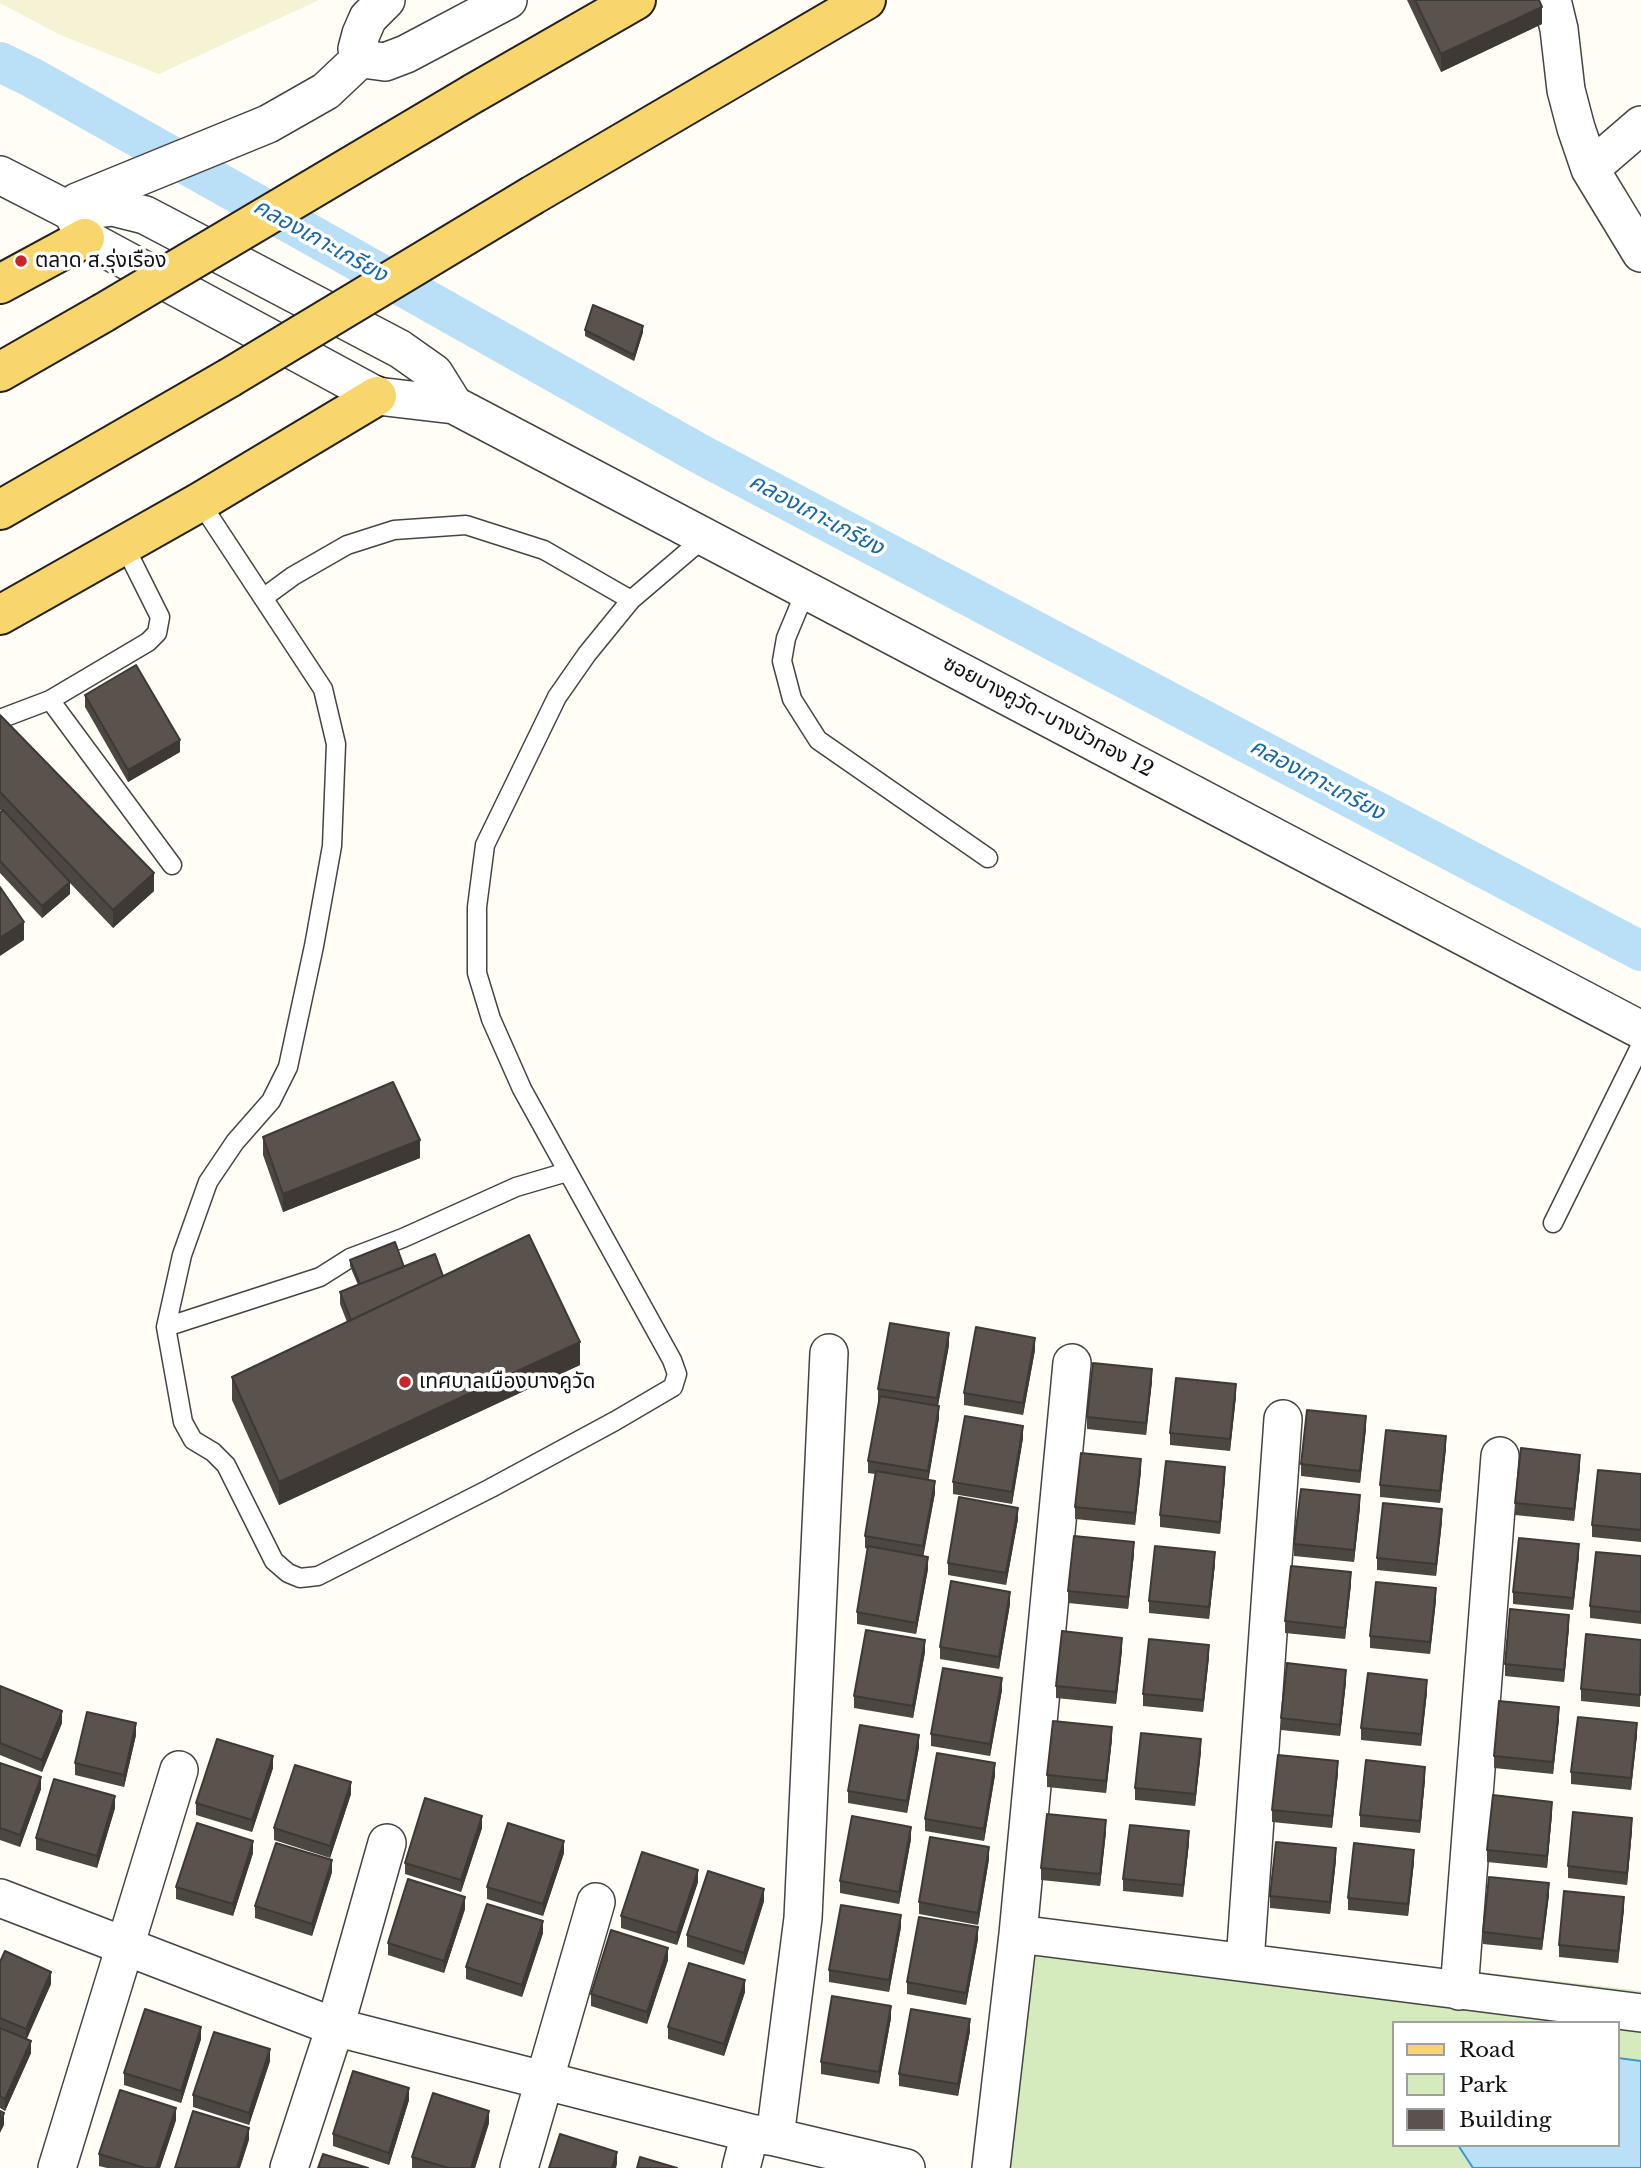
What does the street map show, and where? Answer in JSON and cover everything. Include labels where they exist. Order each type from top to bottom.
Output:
[{"type":"main road","points":[[0,372],[636,0]]},
{"type":"main road","points":[[0,510],[229,378],[533,195],[866,0]]},
{"type":"main road","points":[[0,284],[74,219]]},
{"type":"main road","points":[[0,615],[200,502],[377,396]]},
{"type":"street","points":[[386,0],[368,19],[361,34],[357,49],[362,57],[370,60],[385,62],[406,54],[508,0]]},
{"type":"street","points":[[1552,0],[1559,29],[1566,90],[1590,169],[1641,253]]},
{"type":"street","points":[[74,219],[146,174],[268,124],[326,91],[362,57]]},
{"type":"street","points":[[1590,169],[1641,125]]},
{"type":"street","points":[[0,175],[377,396],[454,405]]},
{"type":"street","points":[[74,219],[113,206],[145,215],[400,349],[434,373],[454,405]]},
{"type":"street","name":"ซอยบางคูวัด-บางบัวทอง 12","points":[[454,405],[1641,1030]]},
{"type":"street","points":[[740,2168],[762,2135],[803,1918],[829,1353]]},
{"type":"street","points":[[991,2168],[1018,1934],[1072,1363]]},
{"type":"street","points":[[1245,1962],[1283,1419]]},
{"type":"street","points":[[1460,1992],[1500,1456]]},
{"type":"street","points":[[57,2168],[179,1770]]},
{"type":"street","points":[[289,2168],[335,2026],[387,1843]]},
{"type":"street","points":[[0,1898],[335,2026],[543,2081],[905,2168]]},
{"type":"street","points":[[519,2168],[596,1902]]},
{"type":"street","points":[[1018,1934],[1641,2013]]},
{"type":"lane","points":[[200,502],[323,689],[336,744],[332,846],[288,1067],[271,1101],[235,1142],[208,1182],[182,1255],[166,1327],[183,1422],[193,1440],[213,1452],[226,1465],[274,1561],[288,1573],[300,1578],[318,1576],[491,1488],[673,1387],[677,1374],[672,1360],[522,1089],[491,1019],[477,974],[477,907],[485,845],[557,696],[631,600],[705,537]]},
{"type":"lane","points":[[263,598],[293,576],[347,545],[394,530],[466,526],[544,550],[631,600]]},
{"type":"lane","points":[[0,719],[50,700],[148,642],[157,633],[160,617],[124,545]]},
{"type":"lane","points":[[806,590],[786,638],[782,661],[792,699],[818,740],[988,858]]},
{"type":"lane","points":[[50,700],[172,865]]},
{"type":"lane","points":[[1553,1223],[1641,1045]]},
{"type":"lane","points":[[166,1327],[320,1277],[350,1258],[403,1238],[516,1187],[567,1172]]},
{"type":"shaded area","points":[[0,0],[319,0],[159,74],[60,35],[0,3]]},
{"type":"green space","points":[[1015,1917],[1641,1991],[1641,2168],[989,2168]]},
{"type":"water","points":[[1620,2058],[1641,2061],[1641,2168],[1473,2168],[1459,2147],[1620,2147]]},
{"type":"building","points":[[1415,0],[1539,0],[1542,7],[1441,54]]},
{"type":"building","points":[[593,305],[643,326],[634,355],[585,330]]},
{"type":"building","points":[[136,665],[180,740],[128,770],[85,695]]},
{"type":"building","points":[[0,715],[154,873],[113,910],[0,792]]},
{"type":"building","points":[[3,810],[70,882],[42,906],[0,861],[0,813]]},
{"type":"building","points":[[0,887],[24,922],[0,938]]},
{"type":"building","points":[[393,1082],[420,1140],[283,1194],[263,1137]]},
{"type":"building","name":"เทศบาลเมืองบางคูวัด","points":[[529,1235],[580,1342],[279,1482],[232,1377]]},
{"type":"building","points":[[395,1242],[404,1267],[360,1284],[350,1260]]},
{"type":"building","points":[[435,1254],[443,1276],[351,1320],[340,1292]]},
{"type":"building","points":[[890,1323],[949,1333],[937,1398],[878,1389]]},
{"type":"building","points":[[976,1327],[1035,1338],[1023,1403],[964,1393]]},
{"type":"building","points":[[1093,1363],[1152,1369],[1146,1423],[1087,1417]]},
{"type":"building","points":[[1176,1378],[1236,1384],[1230,1439],[1170,1433]]},
{"type":"building","points":[[880,1396],[939,1406],[928,1471],[868,1461]]},
{"type":"building","points":[[1307,1410],[1366,1416],[1360,1471],[1301,1464]]},
{"type":"building","points":[[965,1416],[1023,1426],[1012,1492],[953,1482]]},
{"type":"building","points":[[1386,1430],[1446,1436],[1440,1491],[1380,1485]]},
{"type":"building","points":[[1521,1448],[1580,1455],[1574,1509],[1515,1503]]},
{"type":"building","points":[[1081,1453],[1141,1459],[1135,1513],[1075,1507]]},
{"type":"building","points":[[1166,1461],[1225,1467],[1220,1522],[1160,1515]]},
{"type":"building","points":[[1598,1470],[1641,1474],[1641,1530],[1592,1525]]},
{"type":"building","points":[[876,1471],[935,1481],[923,1546],[865,1536]]},
{"type":"building","points":[[1301,1489],[1360,1495],[1354,1550],[1294,1544]]},
{"type":"building","points":[[959,1497],[1018,1508],[1006,1573],[948,1563]]},
{"type":"building","points":[[1383,1503],[1442,1509],[1436,1564],[1377,1558]]},
{"type":"building","points":[[1074,1536],[1134,1542],[1128,1597],[1068,1591]]},
{"type":"building","points":[[1519,1538],[1579,1544],[1573,1598],[1513,1592]]},
{"type":"building","points":[[868,1546],[928,1557],[916,1623],[857,1612]]},
{"type":"building","points":[[1155,1546],[1215,1552],[1209,1607],[1149,1601]]},
{"type":"building","points":[[1596,1552],[1641,1556],[1641,1612],[1590,1606]]},
{"type":"building","points":[[1291,1566],[1351,1572],[1345,1628],[1285,1621]]},
{"type":"building","points":[[951,1581],[1010,1592],[999,1657],[940,1647]]},
{"type":"building","points":[[1376,1582],[1436,1588],[1430,1642],[1370,1636]]},
{"type":"building","points":[[1510,1609],[1569,1615],[1564,1670],[1505,1664]]},
{"type":"building","points":[[866,1630],[925,1640],[913,1706],[854,1696]]},
{"type":"building","points":[[1062,1631],[1122,1638],[1116,1692],[1056,1686]]},
{"type":"building","points":[[1586,1634],[1641,1640],[1640,1695],[1581,1689]]},
{"type":"building","points":[[1149,1639],[1209,1645],[1203,1700],[1143,1694]]},
{"type":"building","points":[[1287,1663],[1346,1670],[1340,1725],[1281,1718]]},
{"type":"building","points":[[943,1668],[1002,1678],[990,1744],[931,1734]]},
{"type":"building","points":[[1368,1673],[1427,1680],[1421,1734],[1361,1728]]},
{"type":"building","points":[[0,1686],[62,1711],[42,1760],[0,1743]]},
{"type":"building","points":[[1499,1701],[1559,1707],[1553,1762],[1494,1756]]},
{"type":"building","points":[[87,1712],[136,1723],[124,1775],[75,1763]]},
{"type":"building","points":[[1578,1717],[1637,1723],[1631,1778],[1571,1772]]},
{"type":"building","points":[[1053,1721],[1112,1727],[1106,1781],[1047,1775]]},
{"type":"building","points":[[860,1725],[919,1735],[907,1801],[848,1791]]},
{"type":"building","points":[[1141,1733],[1201,1739],[1195,1794],[1135,1788]]},
{"type":"building","points":[[217,1739],[273,1756],[252,1820],[196,1803]]},
{"type":"building","points":[[937,1753],[995,1763],[984,1829],[925,1819]]},
{"type":"building","points":[[1278,1755],[1338,1761],[1332,1816],[1272,1810]]},
{"type":"building","points":[[1366,1760],[1425,1767],[1420,1821],[1360,1815]]},
{"type":"building","points":[[0,1763],[41,1777],[20,1835],[0,1828]]},
{"type":"building","points":[[295,1765],[351,1782],[330,1846],[274,1828]]},
{"type":"building","points":[[54,1779],[115,1796],[97,1856],[36,1838]]},
{"type":"building","points":[[1493,1795],[1552,1802],[1547,1856],[1487,1850]]},
{"type":"building","points":[[425,1798],[482,1816],[461,1880],[405,1863]]},
{"type":"building","points":[[1573,1812],[1632,1818],[1627,1873],[1568,1866]]},
{"type":"building","points":[[1047,1814],[1106,1820],[1100,1874],[1041,1868]]},
{"type":"building","points":[[852,1816],[911,1827],[899,1892],[840,1881]]},
{"type":"building","points":[[197,1823],[253,1841],[233,1904],[176,1887]]},
{"type":"building","points":[[508,1823],[564,1841],[543,1904],[487,1887]]},
{"type":"building","points":[[1130,1825],[1189,1831],[1183,1885],[1123,1879]]},
{"type":"building","points":[[930,1837],[989,1847],[978,1913],[919,1902]]},
{"type":"building","points":[[1276,1842],[1336,1848],[1330,1902],[1270,1896]]},
{"type":"building","points":[[276,1843],[332,1860],[312,1924],[255,1906]]},
{"type":"building","points":[[1354,1843],[1414,1850],[1408,1904],[1348,1898]]},
{"type":"building","points":[[642,1852],[698,1870],[677,1933],[621,1916]]},
{"type":"building","points":[[708,1871],[764,1889],[744,1953],[687,1935]]},
{"type":"building","points":[[1489,1877],[1549,1883],[1542,1939],[1483,1932]]},
{"type":"building","points":[[408,1879],[465,1897],[444,1961],[388,1943]]},
{"type":"building","points":[[1564,1891],[1624,1897],[1618,1951],[1559,1945]]},
{"type":"building","points":[[487,1904],[543,1921],[522,1985],[466,1967]]},
{"type":"building","points":[[841,1905],[901,1915],[889,1980],[829,1970]]},
{"type":"building","points":[[919,1917],[978,1927],[966,1993],[907,1982]]},
{"type":"building","points":[[611,1930],[668,1948],[647,2012],[591,1994]]},
{"type":"building","points":[[5,1951],[51,1972],[26,2029],[0,2018],[0,1962]]},
{"type":"building","points":[[689,1963],[745,1980],[724,2044],[668,2027]]},
{"type":"building","points":[[832,1996],[891,2006],[879,2072],[821,2062]]},
{"type":"building","points":[[145,2009],[201,2027],[181,2091],[124,2073]]},
{"type":"building","points":[[911,2009],[970,2019],[958,2084],[899,2074]]},
{"type":"building","points":[[0,2028],[31,2041],[5,2099],[0,2096]]},
{"type":"building","points":[[214,2032],[270,2049],[249,2113],[193,2095]]},
{"type":"building","points":[[353,2071],[409,2088],[389,2153],[333,2134]]},
{"type":"building","points":[[120,2090],[176,2108],[156,2168],[145,2168],[99,2154]]},
{"type":"building","points":[[433,2093],[489,2111],[471,2168],[448,2168],[412,2157]]},
{"type":"building","points":[[193,2111],[249,2128],[237,2168],[175,2168]]},
{"type":"building","points":[[560,2134],[617,2152],[612,2168],[549,2168]]},
{"type":"building","points":[[323,2154],[368,2168],[318,2168]]},
{"type":"building","points":[[640,2157],[677,2168],[637,2168]]},
{"type":"waterway","name":"คลองเกาะเกรียง","points":[[0,62],[700,454],[1641,951]]},
{"type":"place","name":"ตลาด ส.รุ่งเรือง","points":[[21,261]]},
{"type":"place","name":"เทศบาลเมืองบางคูวัด","points":[[405,1382]]}]
